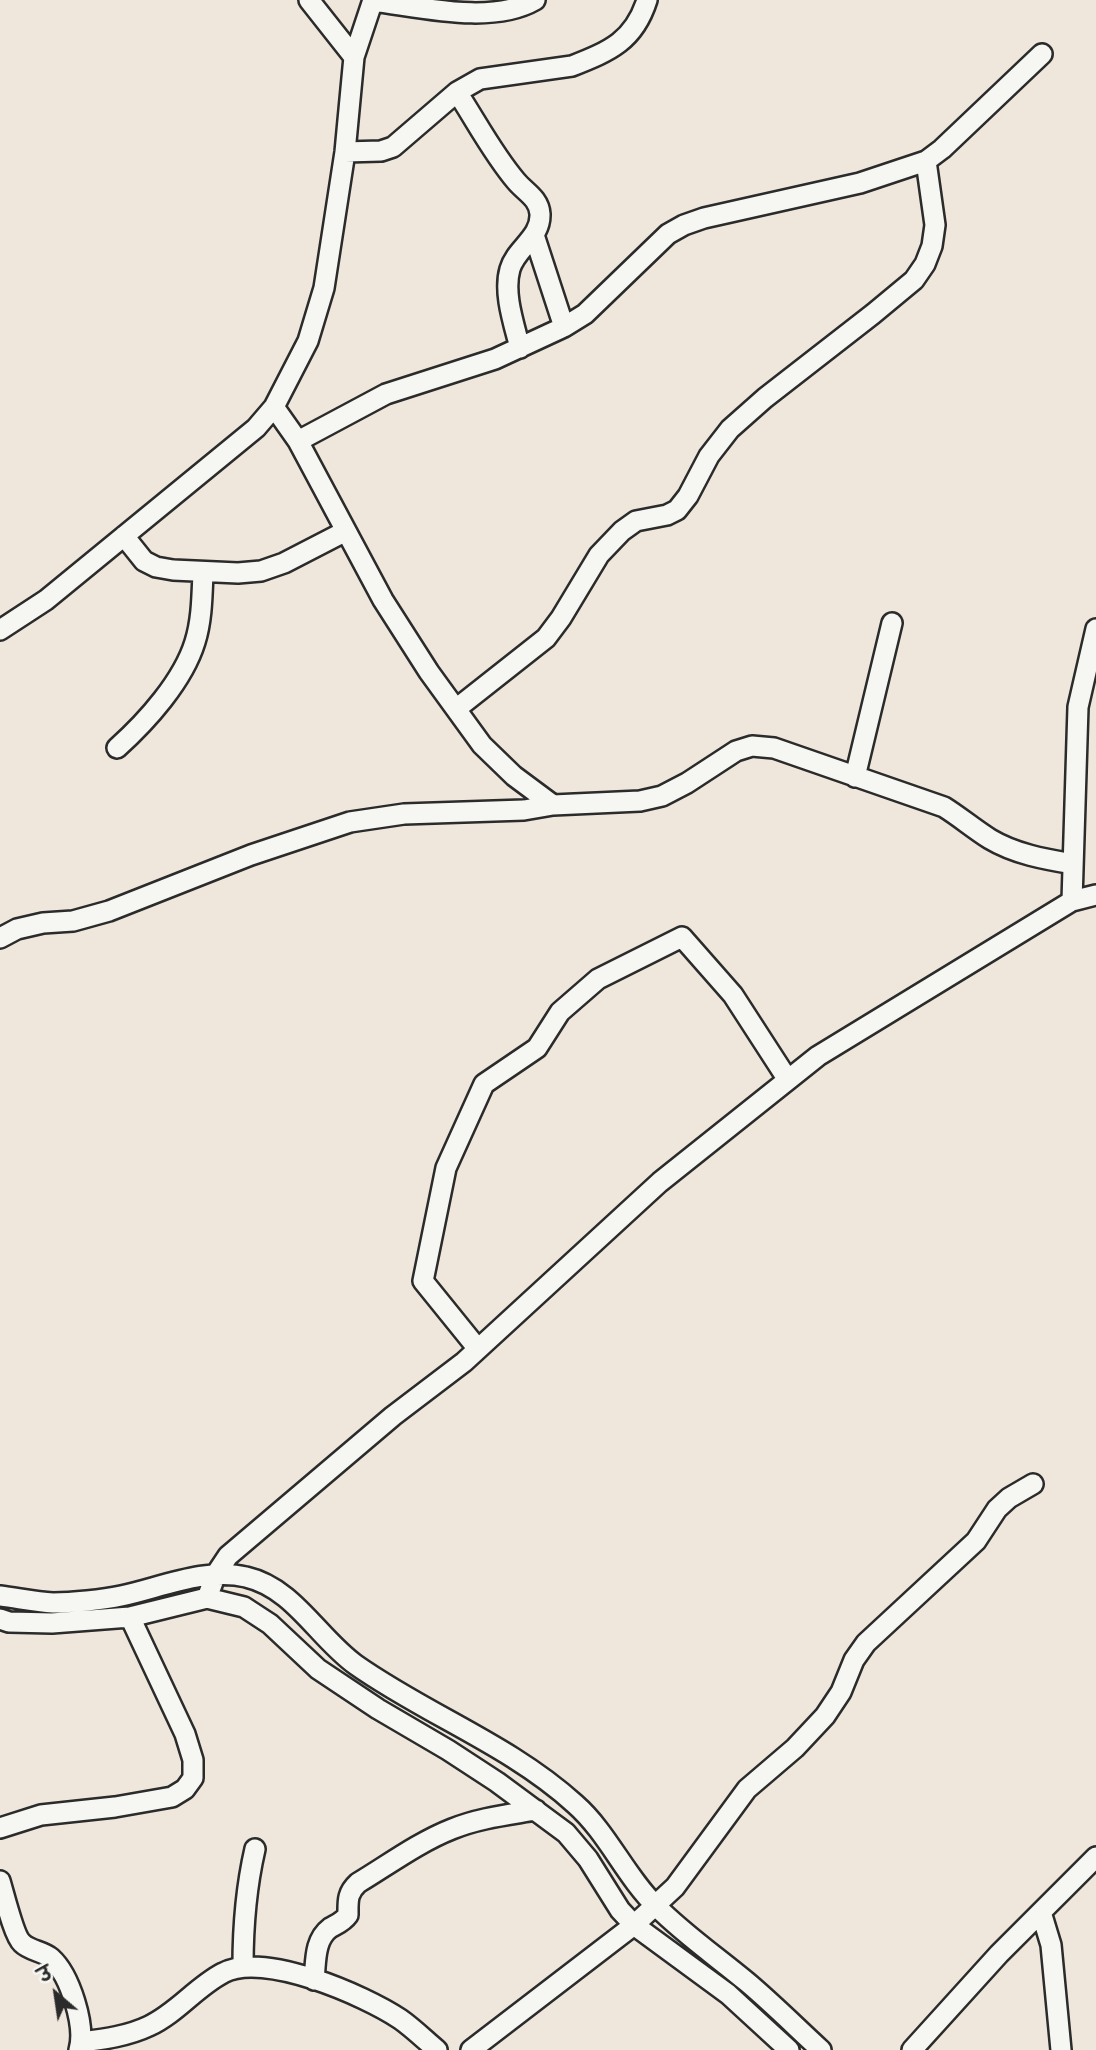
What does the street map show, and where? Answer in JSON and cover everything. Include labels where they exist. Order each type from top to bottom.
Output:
[{"type":"street","points":[[309,0],[354,57]]},
{"type":"street","points":[[0,629],[46,600],[256,428],[274,407],[308,341],[324,288],[345,152],[354,57],[373,0],[456,12],[493,12],[510,10],[535,0]]},
{"type":"street","points":[[345,152],[382,151],[393,147],[457,92],[480,79],[572,66],[585,61],[622,41],[631,33],[641,19],[647,0]]},
{"type":"street","points":[[298,441],[386,394],[495,359],[564,327],[585,314],[668,234],[684,225],[704,218],[860,183],[926,161],[1042,54]]},
{"type":"street","points":[[457,92],[507,171],[537,202],[540,213],[534,235],[516,255],[507,281],[520,348]]},
{"type":"street","points":[[456,709],[547,638],[599,555],[622,531],[636,521],[667,515],[677,510],[688,496],[709,456],[730,429],[914,280],[925,264],[935,225],[926,161]]},
{"type":"street","points":[[534,235],[564,327]]},
{"type":"street","points":[[274,407],[298,441],[383,600],[456,709],[489,753],[553,805]]},
{"type":"street","points":[[124,536],[144,561],[156,567],[238,573],[261,571],[284,563],[346,531]]},
{"type":"street","points":[[117,748],[137,730],[186,665],[195,641],[202,604],[203,572]]},
{"type":"street","points":[[855,777],[892,623]]},
{"type":"street","points":[[1072,901],[1078,707],[1096,629]]},
{"type":"street","points":[[0,938],[17,929],[43,923],[73,921],[109,911],[250,855],[350,822],[404,814],[524,810],[553,805],[640,801],[662,796],[736,751],[752,746],[774,748],[944,807],[988,838],[1010,849],[1073,864]]},
{"type":"street","points":[[207,1598],[216,1574],[228,1556],[393,1416],[464,1362],[660,1182],[818,1056],[1072,901],[1096,895]]},
{"type":"street","points":[[478,1349],[423,1281],[446,1168],[484,1084],[537,1048],[560,1012],[598,979],[682,937],[733,995],[788,1080]]},
{"type":"street","points":[[471,2050],[634,1925],[675,1887],[747,1789],[795,1748],[825,1716],[841,1692],[854,1660],[866,1643],[976,1541],[997,1509],[1009,1498],[1033,1484]]},
{"type":"street","points":[[0,1596],[53,1603],[118,1597],[216,1574],[244,1576],[267,1584],[291,1602],[328,1641],[355,1664],[497,1747],[576,1804],[602,1832],[626,1870],[655,1906],[690,1938],[747,1982],[821,2050]]},
{"type":"street","points":[[3,1623],[52,1623],[130,1617],[207,1598],[244,1607],[270,1624],[318,1669],[458,1757],[566,1833],[588,1859],[620,1910],[634,1925],[728,1994],[789,2050]]},
{"type":"street","points":[[3,1623],[32,1600]]},
{"type":"street","points":[[0,1828],[41,1815],[115,1807],[172,1797],[185,1789],[193,1778],[193,1760],[184,1734],[130,1617]]},
{"type":"street","points":[[314,1980],[321,1937],[348,1915],[348,1895],[358,1883],[450,1830],[488,1818],[536,1810]]},
{"type":"street","points":[[243,1966],[243,1926],[255,1849]]},
{"type":"street","points":[[912,2050],[999,1954],[1096,1857]]},
{"type":"street","points":[[0,1881],[22,1943],[50,1957],[63,1972],[76,2007],[80,2046],[150,2026],[209,1981],[226,1971],[243,1966],[284,1969],[344,1990],[399,2019],[437,2050]]},
{"type":"street","points":[[1041,1912],[1051,1945],[1061,2050]]}]
